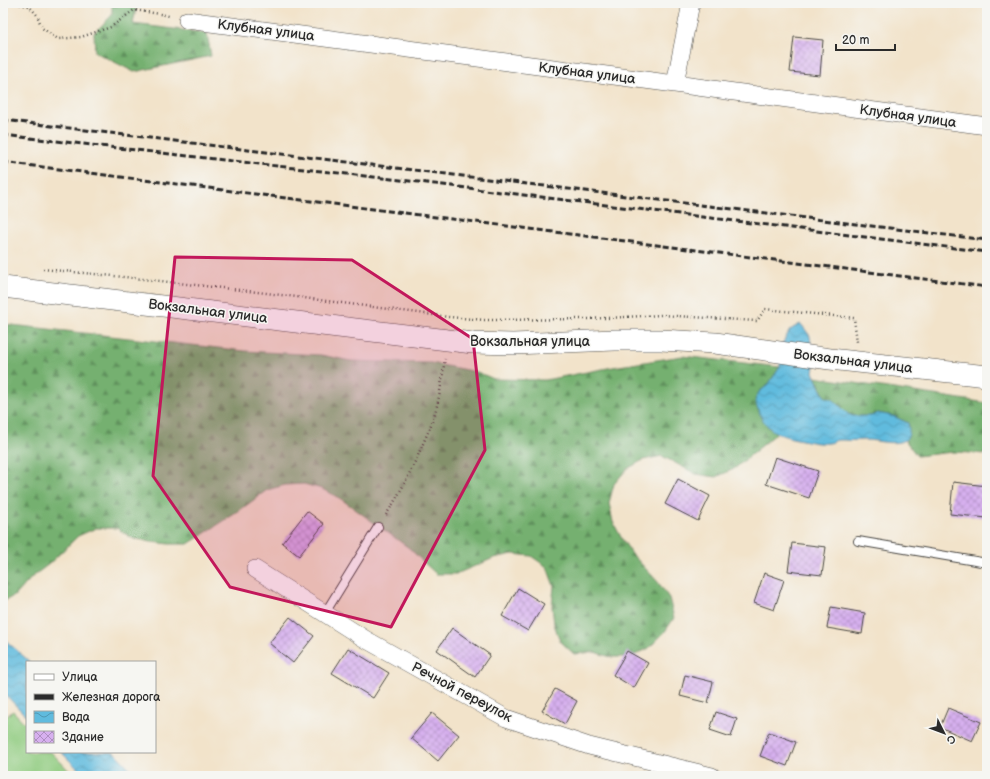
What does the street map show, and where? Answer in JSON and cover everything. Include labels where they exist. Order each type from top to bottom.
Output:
[{"type":"street","points":[[675,84],[691,3]]},
{"type":"street","name":"Клубная улица","points":[[187,20],[987,126]]},
{"type":"street","name":"Вокзальная улица","points":[[3,286],[474,343],[513,344],[615,340],[661,340],[715,343],[830,359],[987,376]]},
{"type":"street","name":"Речной переулок","points":[[255,570],[365,639],[506,718],[590,746],[712,776]]},
{"type":"lane","points":[[325,614],[378,527]]},
{"type":"lane","points":[[858,541],[987,563]]},
{"type":"path","points":[[12,3],[29,6],[37,15],[42,28],[58,39],[81,37],[111,27],[134,10],[187,20]]},
{"type":"path","points":[[42,269],[273,294],[485,320],[662,315],[757,321],[765,309],[854,318],[857,347]]},
{"type":"path","points":[[378,527],[396,499],[427,435],[436,409],[445,358]]},
{"type":"highlighted area","points":[[175,257],[352,260],[473,339],[485,450],[391,627],[230,587],[153,476]]},
{"type":"green space","points":[[112,3],[137,3],[133,24],[207,33],[211,56],[134,72],[95,52],[94,33],[112,15]]},
{"type":"green space","points":[[3,324],[245,351],[321,355],[351,361],[431,363],[477,372],[494,379],[545,380],[682,356],[780,367],[768,385],[759,392],[768,427],[777,433],[734,469],[716,477],[696,474],[662,456],[643,460],[627,469],[614,484],[609,503],[613,522],[632,554],[658,582],[669,598],[674,618],[664,633],[649,648],[631,657],[611,657],[594,652],[574,654],[560,641],[554,624],[552,606],[554,586],[547,567],[531,556],[513,554],[494,558],[456,574],[436,574],[409,548],[341,499],[322,489],[304,484],[285,485],[267,490],[236,513],[188,544],[151,542],[132,538],[117,528],[96,528],[78,536],[49,564],[32,577],[17,594],[3,602]]},
{"type":"green space","points":[[815,377],[987,403],[987,454],[953,452],[917,456],[905,440],[908,437],[908,423],[893,416],[878,413],[871,416],[853,416],[848,414],[825,397]]},
{"type":"green space","points":[[13,711],[26,725],[26,753],[52,753],[74,776],[3,776],[3,718]]},
{"type":"water","points":[[801,324],[810,336],[814,367],[813,372],[825,397],[834,400],[848,414],[853,416],[871,416],[878,413],[893,416],[908,423],[909,432],[905,440],[896,443],[866,440],[836,440],[830,443],[819,443],[784,436],[771,429],[766,424],[761,417],[755,399],[759,392],[768,385],[780,367],[781,346],[790,330]]},
{"type":"water","points":[[3,638],[29,661],[26,661],[26,716],[3,692]]},
{"type":"water","points":[[62,753],[115,753],[137,776],[85,776]]},
{"type":"building","points":[[794,37],[823,40],[820,75],[790,72]]},
{"type":"building","points":[[775,457],[818,471],[809,498],[766,484]]},
{"type":"building","points":[[678,479],[710,496],[698,521],[665,504]]},
{"type":"building","points":[[953,482],[987,486],[987,518],[950,514]]},
{"type":"building","points":[[307,511],[324,524],[299,556],[282,543]]},
{"type":"building","points":[[792,543],[826,547],[822,575],[788,571]]},
{"type":"building","points":[[764,573],[784,580],[774,610],[754,603]]},
{"type":"building","points":[[518,588],[544,604],[528,631],[502,616]]},
{"type":"building","points":[[831,607],[865,613],[862,634],[827,628]]},
{"type":"building","points":[[290,617],[314,636],[293,663],[269,643]]},
{"type":"building","points":[[452,628],[490,655],[475,677],[437,650]]},
{"type":"building","points":[[348,648],[389,673],[373,698],[332,673]]},
{"type":"building","points":[[627,651],[648,663],[634,688],[613,675]]},
{"type":"building","points":[[685,675],[713,682],[708,703],[680,696]]},
{"type":"building","points":[[555,689],[577,701],[565,724],[542,711]]},
{"type":"building","points":[[948,708],[981,722],[972,741],[940,727]]},
{"type":"building","points":[[716,712],[737,719],[731,737],[710,730]]},
{"type":"building","points":[[432,713],[459,735],[438,761],[411,738]]},
{"type":"building","points":[[769,732],[796,742],[787,766],[760,756]]},
{"type":"railway","points":[[3,120],[987,240]]},
{"type":"railway","points":[[3,135],[427,183],[987,252]]},
{"type":"railway","points":[[3,162],[987,287]]}]
